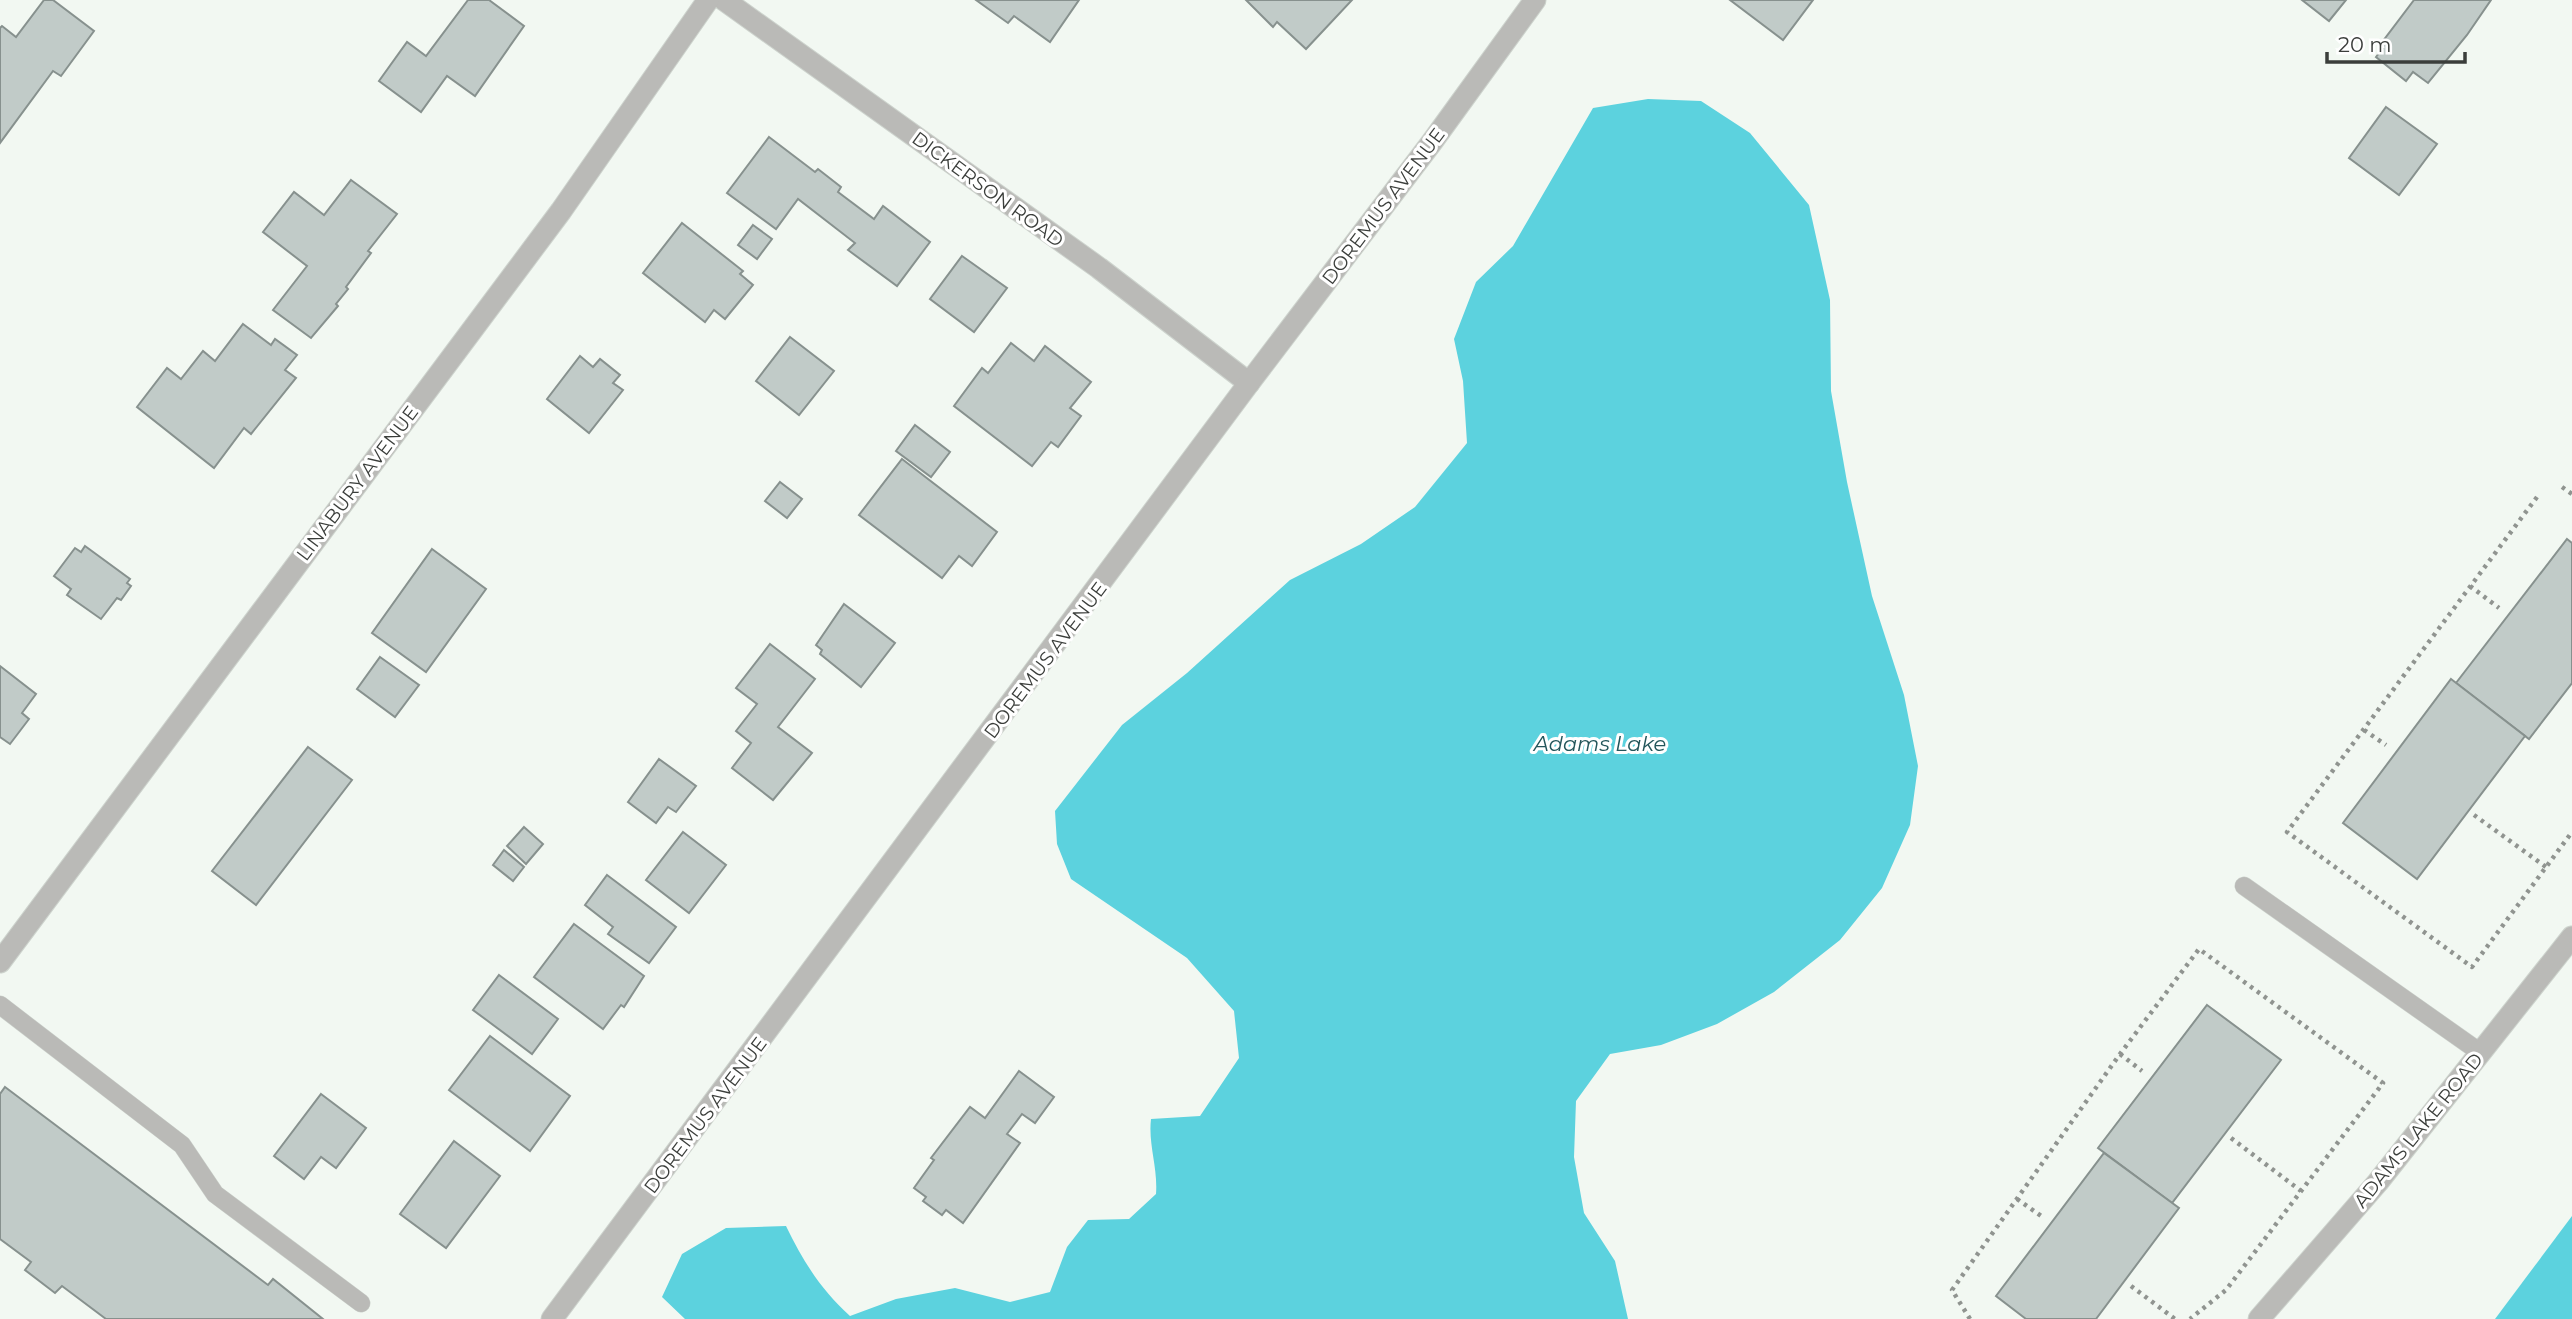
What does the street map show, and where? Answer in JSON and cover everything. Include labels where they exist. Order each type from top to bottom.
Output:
[{"type":"street","name":"LINABURY AVENUE","points":[[0,961],[561,211],[708,0]]},
{"type":"street","name":"DICKERSON ROAD","points":[[723,0],[1099,268],[1249,383]]},
{"type":"street","name":"DOREMUS AVENUE","points":[[552,1319],[1249,383],[1424,153],[1535,0]]},
{"type":"street","name":"ADAMS LAKE ROAD","points":[[2259,1319],[2378,1182],[2572,937]]},
{"type":"lane","points":[[2244,886],[2481,1053]]},
{"type":"lane","points":[[0,1005],[182,1145],[215,1194],[362,1303]]},
{"type":"path","points":[[2562,487],[2572,494]]},
{"type":"path","points":[[2537,497],[2287,832],[2472,967],[2572,832]]},
{"type":"path","points":[[2470,586],[2499,608]]},
{"type":"path","points":[[2364,730],[2386,745]]},
{"type":"path","points":[[2474,815],[2546,867]]},
{"type":"path","points":[[1970,1319],[1952,1290],[2120,1054],[2199,949],[2384,1083],[2226,1290],[2190,1319]]},
{"type":"path","points":[[2120,1054],[2142,1071]]},
{"type":"path","points":[[2231,1138],[2301,1191]]},
{"type":"path","points":[[2017,1199],[2044,1218]]},
{"type":"path","points":[[2132,1286],[2175,1319]]},
{"type":"water","name":"Adams Lake","points":[[1648,99],[1701,101],[1750,133],[1809,205],[1830,300],[1831,391],[1847,482],[1872,596],[1904,695],[1918,766],[1910,825],[1882,888],[1840,940],[1774,992],[1717,1024],[1661,1045],[1610,1054],[1576,1101],[1574,1157],[1584,1213],[1615,1261],[1628,1319],[685,1319],[662,1297],[682,1254],[726,1228],[786,1226],[814,1274],[830,1296],[850,1316],[896,1299],[955,1288],[1010,1302],[1050,1292],[1067,1247],[1088,1220],[1129,1219],[1156,1194],[1151,1119],[1200,1116],[1239,1058],[1234,1011],[1187,958],[1071,879],[1057,844],[1055,811],[1122,725],[1187,673],[1290,580],[1361,544],[1415,507],[1467,443],[1463,381],[1454,339],[1476,282],[1513,246],[1593,108]]},
{"type":"water","points":[[2572,1216],[2572,1319],[2495,1319]]},
{"type":"building","points":[[44,0],[53,0],[94,31],[61,76],[53,71],[0,143],[0,28],[2,26],[16,37]]},
{"type":"building","points":[[468,0],[489,0],[524,26],[475,96],[447,76],[421,112],[379,81],[407,42],[426,56]]},
{"type":"building","points":[[976,0],[1079,0],[1050,42],[1014,16],[1008,23]]},
{"type":"building","points":[[1246,0],[1352,0],[1306,49],[1277,22],[1273,27]]},
{"type":"building","points":[[1730,0],[1813,0],[1783,40]]},
{"type":"building","points":[[2302,0],[2346,0],[2329,21]]},
{"type":"building","points":[[2414,0],[2491,0],[2428,83],[2413,72],[2406,81],[2376,57],[2383,48],[2380,45]]},
{"type":"building","points":[[2386,107],[2437,144],[2399,195],[2349,158]]},
{"type":"building","points":[[769,137],[815,172],[818,169],[841,187],[838,192],[874,219],[883,206],[930,242],[897,286],[848,250],[855,243],[798,199],[776,229],[727,193]]},
{"type":"building","points":[[351,180],[397,214],[368,251],[371,253],[346,287],[348,289],[336,304],[338,306],[311,338],[273,310],[307,266],[263,232],[294,192],[324,215]]},
{"type":"building","points":[[682,223],[743,271],[740,274],[753,285],[725,319],[714,310],[705,322],[643,273]]},
{"type":"building","points":[[753,225],[772,239],[757,259],[738,245]]},
{"type":"building","points":[[962,256],[1007,288],[974,332],[930,299]]},
{"type":"building","points":[[243,324],[271,345],[275,339],[297,355],[285,370],[296,378],[251,434],[244,428],[214,468],[137,407],[167,368],[181,379],[203,351],[215,361]]},
{"type":"building","points":[[790,337],[834,371],[799,415],[756,381]]},
{"type":"building","points":[[1011,343],[1034,361],[1045,346],[1091,382],[1070,408],[1081,416],[1058,447],[1051,442],[1032,466],[954,406],[982,368],[988,373]]},
{"type":"building","points":[[580,356],[593,367],[600,359],[620,375],[613,383],[623,390],[589,433],[547,399]]},
{"type":"building","points":[[915,425],[950,452],[931,477],[896,451]]},
{"type":"building","points":[[902,459],[997,532],[972,566],[959,556],[942,578],[859,515]]},
{"type":"building","points":[[780,482],[802,499],[787,518],[765,501]]},
{"type":"building","points":[[2567,539],[2572,543],[2572,683],[2529,739],[2456,683]]},
{"type":"building","points":[[85,546],[130,579],[127,583],[131,586],[121,600],[117,598],[101,619],[67,595],[71,589],[54,576],[75,548],[81,552]]},
{"type":"building","points":[[432,549],[486,589],[426,672],[372,633]]},
{"type":"building","points":[[844,604],[895,643],[861,687],[820,654],[822,650],[816,645]]},
{"type":"building","points":[[770,644],[815,679],[778,727],[812,753],[773,800],[732,768],[751,743],[736,731],[757,704],[736,688]]},
{"type":"building","points":[[380,657],[419,685],[395,717],[357,689]]},
{"type":"building","points":[[0,666],[36,694],[22,713],[29,719],[10,744],[0,737]]},
{"type":"building","points":[[2451,679],[2525,736],[2417,879],[2343,823]]},
{"type":"building","points":[[308,747],[352,780],[256,905],[212,871]]},
{"type":"building","points":[[659,759],[696,786],[676,812],[668,807],[656,823],[628,802]]},
{"type":"building","points":[[524,827],[543,844],[526,864],[507,846]]},
{"type":"building","points":[[683,832],[726,865],[689,913],[646,880]]},
{"type":"building","points":[[504,850],[524,867],[513,881],[493,865]]},
{"type":"building","points":[[607,875],[676,927],[649,963],[608,934],[613,927],[585,905]]},
{"type":"building","points":[[574,924],[644,976],[624,1007],[621,1005],[603,1029],[534,977]]},
{"type":"building","points":[[499,975],[558,1019],[532,1054],[473,1010]]},
{"type":"building","points":[[2207,1005],[2281,1060],[2172,1203],[2098,1148]]},
{"type":"building","points":[[490,1036],[570,1096],[530,1151],[449,1090]]},
{"type":"building","points":[[1019,1071],[1054,1097],[1035,1123],[1022,1114],[1007,1134],[1020,1143],[963,1223],[946,1210],[942,1215],[923,1201],[926,1197],[914,1188],[934,1160],[931,1158],[970,1107],[985,1118]]},
{"type":"building","points":[[5,1087],[268,1285],[273,1279],[323,1319],[106,1319],[62,1286],[55,1293],[25,1270],[31,1262],[0,1239],[0,1094]]},
{"type":"building","points":[[321,1094],[366,1128],[336,1168],[321,1157],[304,1179],[274,1156]]},
{"type":"building","points":[[454,1141],[500,1176],[446,1248],[400,1214]]},
{"type":"building","points":[[2104,1153],[2179,1208],[2096,1319],[2026,1319],[1996,1296]]}]
